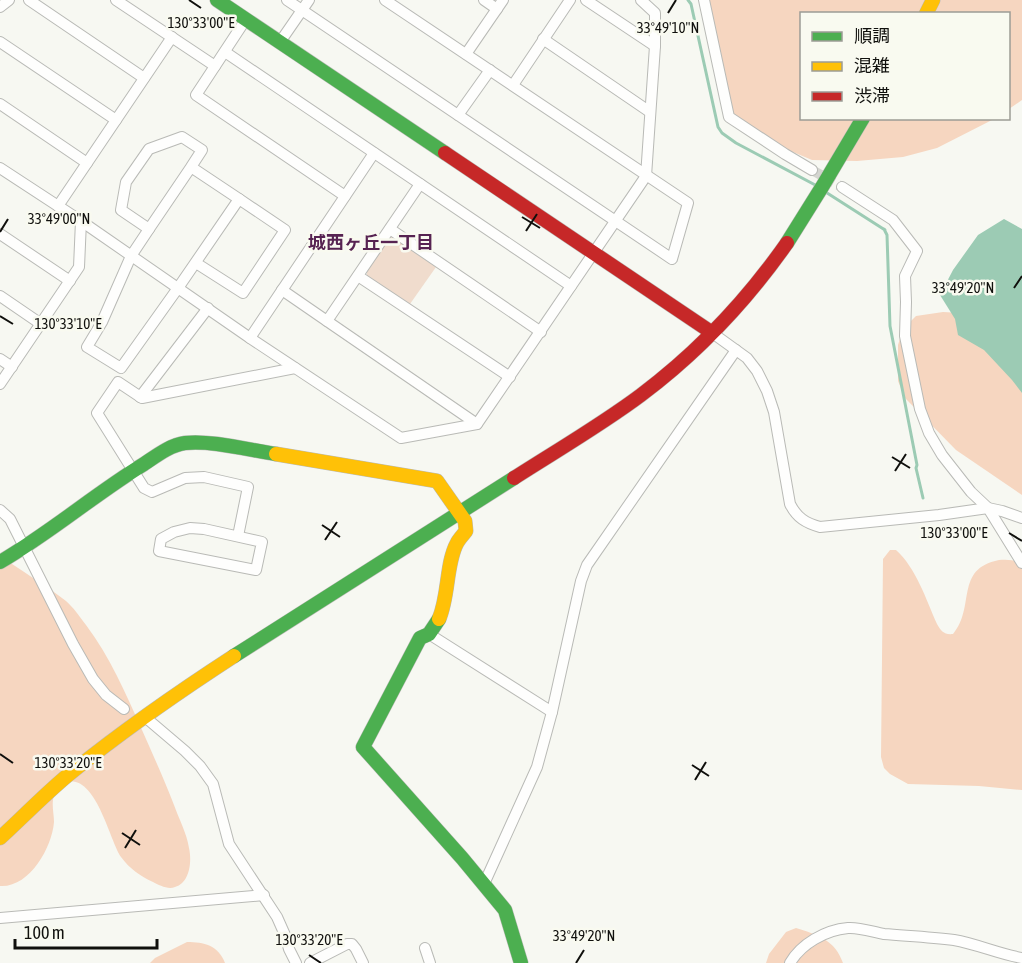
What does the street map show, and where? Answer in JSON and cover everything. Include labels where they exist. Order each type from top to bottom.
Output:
[{"type":"street","points":[[0,7],[9,0]]},
{"type":"street","points":[[29,0],[144,78]]},
{"type":"street","points":[[116,0],[131,4],[172,37],[215,66]]},
{"type":"street","points":[[217,0],[747,358],[757,371],[774,412],[790,504],[800,519],[820,527],[988,508],[1022,518]]},
{"type":"street","points":[[287,0],[672,259],[687,203],[386,0]]},
{"type":"street","points":[[280,42],[309,0]]},
{"type":"street","points":[[466,54],[500,4],[484,0]]},
{"type":"street","points":[[513,85],[570,0]]},
{"type":"street","points":[[586,0],[655,46]]},
{"type":"street","points":[[0,168],[400,438],[477,424],[646,176],[655,46],[655,13],[641,0]]},
{"type":"street","points":[[705,0],[729,117],[812,170]]},
{"type":"street","points":[[246,19],[196,95],[345,196]]},
{"type":"street","points":[[58,206],[172,37]]},
{"type":"street","points":[[543,39],[650,112]]},
{"type":"street","points":[[0,42],[116,120]]},
{"type":"street","points":[[225,52],[572,286]]},
{"type":"street","points":[[458,115],[490,70]]},
{"type":"street","points":[[0,104],[87,163]]},
{"type":"street","points":[[0,838],[66,777],[183,689],[565,446],[641,395],[675,366],[746,296],[804,217],[863,120]]},
{"type":"street","points":[[149,229],[121,210],[126,182],[149,148],[182,137],[202,150],[131,256],[102,322],[87,347],[121,368],[239,199]]},
{"type":"street","points":[[250,338],[374,153]]},
{"type":"street","points":[[191,167],[285,230],[243,293],[196,263]]},
{"type":"street","points":[[327,321],[420,184]]},
{"type":"street","points":[[842,187],[894,220],[917,251],[905,276],[905,336],[920,409],[929,433],[942,455],[971,492],[988,508],[1022,563]]},
{"type":"street","points":[[0,384],[79,267],[81,221]]},
{"type":"street","points":[[390,229],[541,332]]},
{"type":"street","points":[[0,234],[69,281]]},
{"type":"street","points":[[358,276],[510,377]]},
{"type":"street","points":[[282,290],[477,424]]},
{"type":"street","points":[[0,296],[41,324]]},
{"type":"street","points":[[140,397],[208,308]]},
{"type":"street","points":[[484,884],[537,767],[587,565],[736,350]]},
{"type":"street","points":[[0,359],[12,367]]},
{"type":"street","points":[[238,536],[248,487],[204,477],[185,478],[152,492],[144,488],[97,413],[118,382],[142,398],[295,368]]},
{"type":"street","points":[[0,562],[24,548],[134,470],[182,442],[201,442],[437,481],[465,521],[466,531],[457,543],[452,557],[440,617],[429,634],[420,638],[363,747],[505,910],[521,963]]},
{"type":"street","points":[[0,510],[10,519],[93,679],[106,695],[124,710]]},
{"type":"street","points":[[190,528],[238,536],[262,542],[256,570],[159,550],[161,539],[174,532],[190,528]]},
{"type":"street","points":[[429,634],[552,712]]},
{"type":"street","points":[[145,717],[186,751],[213,784],[229,844],[277,917],[296,963]]},
{"type":"street","points":[[0,918],[264,895]]},
{"type":"street","points":[[789,963],[795,953],[820,936],[849,928],[955,940],[1022,958]]},
{"type":"street","points":[[310,963],[351,944],[363,963]]},
{"type":"street","points":[[425,948],[430,963]]},
{"type":"shaded area","points":[[707,0],[1022,0],[1022,100],[1010,108],[1010,12],[800,12],[800,120],[992,120],[937,148],[903,157],[857,161],[812,160],[793,152],[784,152],[731,114]]},
{"type":"shaded area","points":[[1004,219],[1022,229],[1022,393],[984,350],[958,335],[955,319],[940,295],[953,270],[978,235]]},
{"type":"shaded area","points":[[392,237],[436,267],[410,304],[367,276],[367,272],[389,238]]},
{"type":"shaded area","points":[[943,312],[962,313],[1022,354],[1022,495],[956,450],[905,398],[898,381],[898,345],[902,332],[916,316]]},
{"type":"shaded area","points":[[890,550],[896,550],[903,557],[920,584],[938,626],[947,634],[953,634],[960,623],[971,580],[976,572],[985,565],[999,560],[1011,560],[1022,564],[1022,790],[908,784],[884,768],[881,757],[883,559]]},
{"type":"shaded area","points":[[0,558],[69,603],[95,637],[110,663],[130,703],[187,837],[190,865],[187,876],[180,885],[172,888],[164,887],[132,869],[116,848],[93,797],[86,788],[76,782],[66,782],[59,787],[54,797],[54,822],[44,854],[29,873],[20,880],[11,885],[0,886]]},
{"type":"shaded area","points":[[796,928],[825,939],[840,955],[843,963],[766,963],[769,954],[786,932]]},
{"type":"shaded area","points":[[187,942],[214,948],[225,963],[150,963],[155,958]]},
{"type":"waterway","points":[[688,0],[691,4],[718,127],[722,133],[736,143],[819,187]]},
{"type":"waterway","points":[[824,191],[884,229],[887,235],[890,326],[923,498]]},
{"type":"tunnel","points":[[812,170],[842,187]]},
{"type":"traffic: fast","points":[[217,0],[445,153]]},
{"type":"traffic: fast","points":[[787,243],[862,120]]},
{"type":"traffic: fast","points":[[0,562],[37,539],[158,454],[174,446],[195,442],[276,454]]},
{"type":"traffic: fast","points":[[234,656],[514,478]]},
{"type":"traffic: fast","points":[[439,619],[429,634],[420,638],[363,747],[505,910],[521,963]]},
{"type":"traffic: slow","points":[[927,12],[933,0]]},
{"type":"traffic: slow","points":[[276,454],[437,481],[465,521],[466,531],[453,551],[439,619]]},
{"type":"traffic: slow","points":[[0,838],[50,790],[88,759],[191,684],[234,656]]},
{"type":"traffic: jam","points":[[445,153],[711,332]]},
{"type":"traffic: jam","points":[[514,478],[626,406],[682,362],[738,305],[787,243]]},
{"type":"district","name":"城西ヶ丘一丁目","points":[[371,242]]}]
